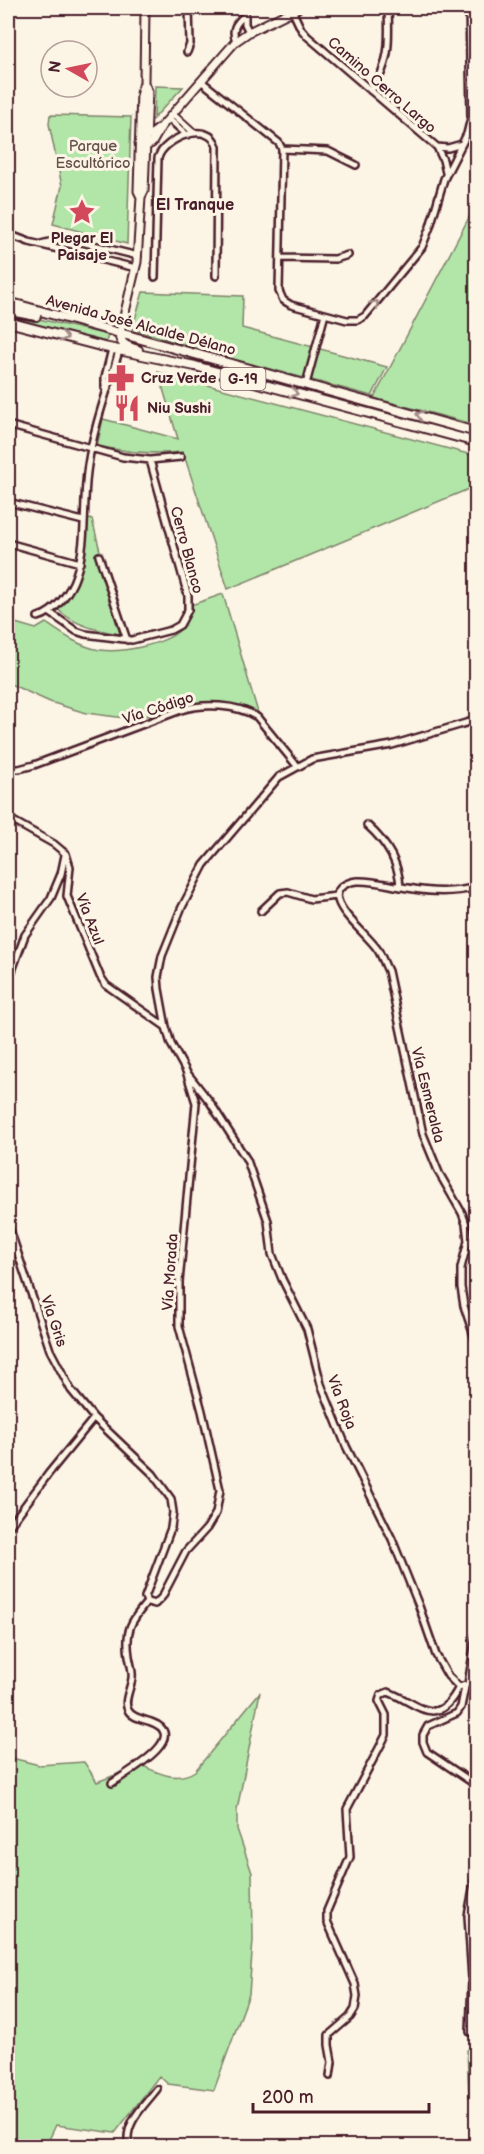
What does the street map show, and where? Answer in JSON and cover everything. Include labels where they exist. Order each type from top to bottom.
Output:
[{"type":"main road","points":[[145,8],[144,83],[141,91],[138,190],[141,197],[138,256],[120,339],[125,346],[177,362]]},
{"type":"main road","points":[[141,146],[146,138],[171,117],[237,41],[249,32],[295,9]]},
{"type":"main road","points":[[144,83],[148,91],[146,138]]},
{"type":"main road","points":[[147,120],[151,125],[162,126]]},
{"type":"main road","points":[[141,146],[152,143],[162,126]]},
{"type":"main road","name":"Avenida José Alcalde Délano","points":[[8,302],[477,432]]},
{"type":"main road","points":[[8,322],[13,310],[50,319],[54,316]]},
{"type":"main road","name":"Avenida José Alcalde Délano","points":[[8,322],[115,350],[177,362],[477,442]]},
{"type":"street","points":[[187,52],[190,44],[189,8]]},
{"type":"street","points":[[245,8],[249,32]]},
{"type":"street","points":[[371,91],[387,63],[388,8]]},
{"type":"street","points":[[201,81],[279,143],[282,149],[279,291],[283,300],[291,305],[353,321],[362,318],[370,310],[422,247],[446,173],[462,144],[471,118],[470,8]]},
{"type":"street","name":"Camino Cerro Largo","points":[[295,9],[305,33],[437,147],[446,173]]},
{"type":"street","points":[[237,41],[234,29],[245,15]]},
{"type":"street","points":[[171,117],[194,133],[211,137],[217,147],[216,276]]},
{"type":"street","points":[[171,117],[187,135]]},
{"type":"street","points":[[155,277],[158,158],[166,145],[194,133]]},
{"type":"street","name":"Camino Cerro Largo","points":[[437,147],[448,148],[462,144]]},
{"type":"street","points":[[282,149],[328,151],[356,165]]},
{"type":"street","points":[[8,234],[136,268]]},
{"type":"street","points":[[39,244],[65,238],[138,256]]},
{"type":"street","points":[[103,261],[106,249]]},
{"type":"street","points":[[280,258],[335,259],[348,255]]},
{"type":"street","points":[[306,384],[325,314]]},
{"type":"street","points":[[38,617],[49,612],[70,587],[80,563],[84,492],[91,447],[105,390],[105,377],[115,350]]},
{"type":"street","points":[[8,425],[123,457],[150,460],[181,457]]},
{"type":"street","name":"Cerro Blanco","points":[[49,612],[76,631],[127,640],[177,628],[183,622],[188,610],[188,596],[150,460]]},
{"type":"street","points":[[8,502],[83,521]]},
{"type":"street","points":[[8,543],[80,563]]},
{"type":"street","points":[[99,556],[127,640]]},
{"type":"street","name":"Vía Código","points":[[8,769],[34,765],[193,706],[249,712],[257,717],[297,766]]},
{"type":"street","points":[[297,766],[312,759],[392,745],[477,720]]},
{"type":"street","name":"Vía Morada","points":[[112,1783],[155,1754],[163,1741],[163,1733],[159,1726],[134,1716],[126,1706],[132,1674],[128,1634],[132,1619],[147,1602],[155,1604],[162,1597],[186,1551],[207,1528],[216,1513],[220,1490],[179,1326],[179,1282],[197,1111],[186,1071],[174,1049],[166,1027],[159,989],[159,967],[190,891],[204,865],[279,777],[297,766]]},
{"type":"street","points":[[8,818],[54,844],[66,854],[51,898],[25,935],[8,982]]},
{"type":"street","points":[[367,825],[381,837],[391,855],[398,870],[400,887]]},
{"type":"street","name":"Vía Azul","points":[[66,854],[70,867],[67,896],[100,976],[106,985],[166,1027]]},
{"type":"street","points":[[261,911],[280,893],[288,892],[311,899],[337,896],[344,884],[356,881],[445,891],[463,891],[477,887]]},
{"type":"street","name":"Vía Esmeralda","points":[[337,896],[341,907],[379,951],[388,971],[423,1134],[436,1166],[466,1224],[468,1241],[463,1259],[461,1287],[464,1306],[477,1342]]},
{"type":"street","name":"Vía Roja","points":[[186,1071],[210,1102],[247,1160],[268,1221],[273,1254],[282,1279],[307,1329],[321,1384],[346,1446],[392,1539],[436,1655],[448,1676],[462,1687]]},
{"type":"street","name":"Vía Gris","points":[[8,1224],[50,1350],[71,1390],[94,1418]]},
{"type":"street","points":[[8,1528],[94,1418],[153,1474],[171,1499],[173,1512],[171,1528],[145,1597],[147,1602]]},
{"type":"street","points":[[330,2076],[332,2062],[329,2035],[350,2017],[356,2005],[357,1996],[355,1984],[332,1934],[326,1914],[330,1899],[350,1857],[347,1809],[386,1735],[386,1715],[380,1698],[383,1693],[388,1692],[418,1708],[432,1710],[452,1702],[462,1687],[468,1684],[477,1636]]},
{"type":"street","points":[[462,1687],[463,1701],[457,1713],[428,1726],[424,1732],[423,1742],[427,1752],[477,1785]]},
{"type":"street","points":[[471,2032],[472,1979],[468,1916],[477,1873]]},
{"type":"street","points":[[129,2146],[130,2126],[157,2089]]},
{"type":"green space","points":[[155,86],[183,87],[154,118]]},
{"type":"green space","name":"Parque Escultórico","points":[[50,115],[131,117],[127,244],[53,224],[62,186],[49,124]]},
{"type":"green space","points":[[476,204],[476,425],[374,398]]},
{"type":"green space","points":[[143,292],[243,296],[242,328],[387,367],[372,396],[132,329]]},
{"type":"green space","points":[[13,313],[108,335],[106,342],[15,319],[12,318]]},
{"type":"green space","points":[[158,372],[476,456],[476,486],[228,589],[183,452],[140,452],[97,446],[103,419],[178,439]]},
{"type":"green space","points":[[92,519],[100,551],[97,561],[120,634],[71,620],[57,609],[66,599],[77,578],[82,557],[85,520]]},
{"type":"green space","points":[[223,594],[259,716],[245,710],[186,703],[153,715],[125,718],[86,713],[50,702],[8,683],[8,618],[12,622],[36,629],[46,623],[85,646],[100,650],[119,650],[142,647],[164,640],[184,625],[191,605]]},
{"type":"green space","points":[[260,1692],[237,1810],[237,1829],[252,1873],[253,1940],[249,1994],[214,2090],[168,2084],[159,2076],[115,2133],[56,2125],[46,2146],[8,2146],[8,1757],[39,1765],[84,1762],[97,1782],[141,1765],[168,1776],[188,1775],[195,1771]]},
{"type":"green space","points":[[476,2048],[476,2097],[469,2097],[467,2050]]},
{"type":"place","name":"Plegar El Paisaje","points":[[82,212]]},
{"type":"place","name":"Cruz Verde","points":[[121,378]]},
{"type":"place","name":"Niu Sushi","points":[[127,408]]},
{"type":"district","name":"El Tranque","points":[[195,204]]}]
